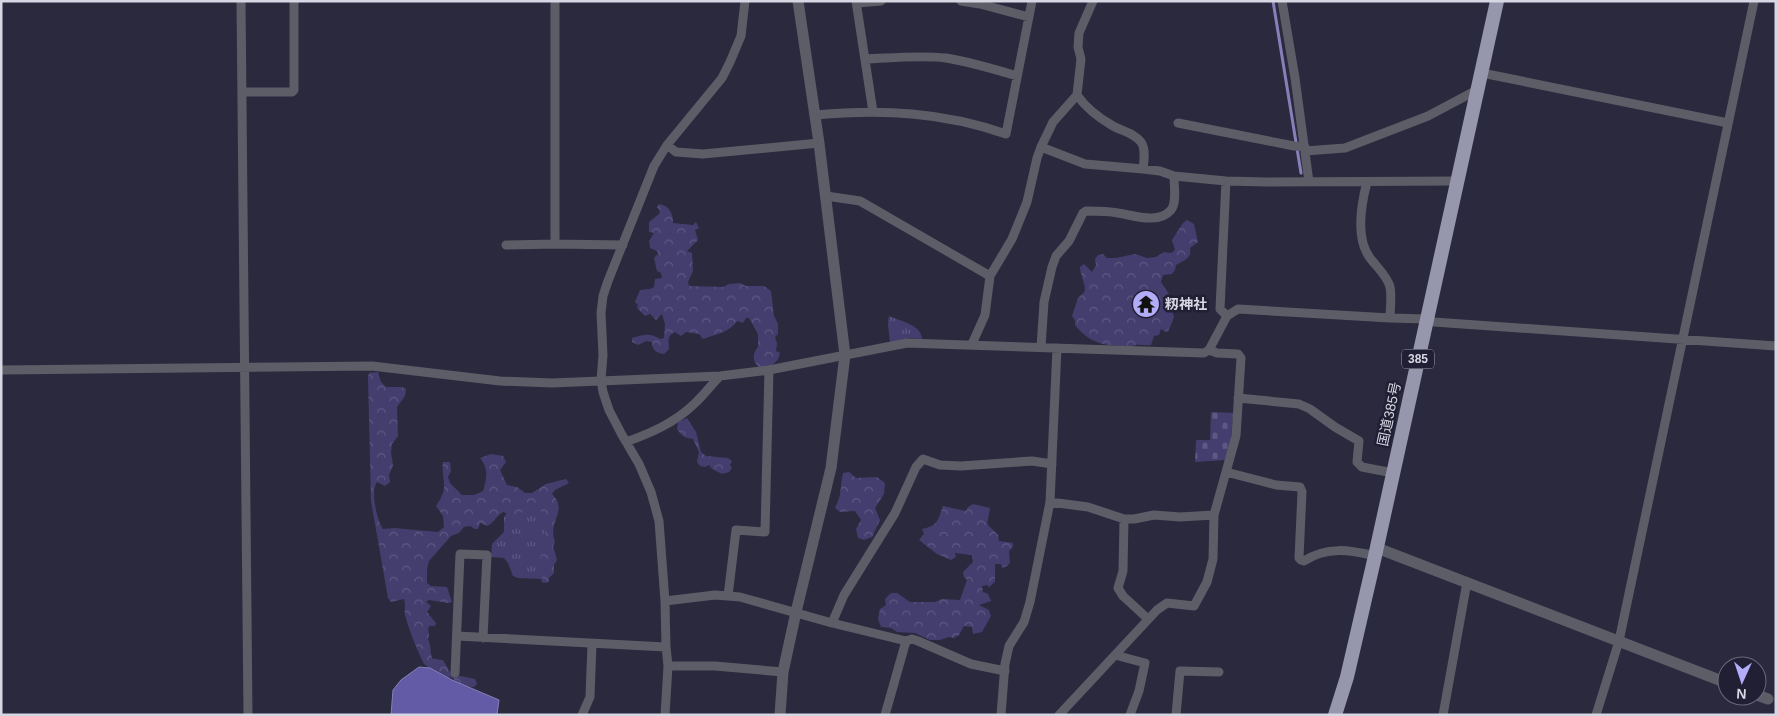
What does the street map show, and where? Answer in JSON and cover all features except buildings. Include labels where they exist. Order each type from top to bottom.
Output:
[{"type":"highway","name":"国道385号","points":[[1335,715],[1347,677],[1376,552],[1497,1]]},
{"type":"street","points":[[241,1],[248,715]]},
{"type":"street","points":[[242,92],[292,92],[294,90],[294,1]]},
{"type":"street","points":[[554,244],[555,1]]},
{"type":"street","points":[[665,715],[668,666],[666,601],[659,521],[651,492],[639,464],[609,410],[603,392],[601,380],[601,313],[603,296],[654,166],[667,145],[722,78],[741,36],[745,1]]},
{"type":"street","points":[[780,715],[783,672],[831,468],[845,355],[820,143],[798,1]]},
{"type":"street","points":[[873,112],[856,2],[881,1]]},
{"type":"street","points":[[961,1],[1029,17]]},
{"type":"street","points":[[816,115],[873,112],[924,115],[959,120],[1006,134],[1032,1]]},
{"type":"street","points":[[972,344],[985,315],[990,276],[1012,239],[1027,202],[1037,158],[1053,122],[1077,95],[1081,60],[1078,47],[1079,33],[1093,1]]},
{"type":"street","points":[[1282,1],[1309,182]]},
{"type":"street","points":[[1596,715],[1619,641],[1754,1]]},
{"type":"street","points":[[865,59],[944,58],[1017,76]]},
{"type":"street","points":[[1482,73],[1728,123]]},
{"type":"street","points":[[1178,123],[1305,149],[1344,148],[1428,116],[1477,90]]},
{"type":"street","points":[[1077,95],[1084,104],[1102,119],[1115,127],[1131,133],[1141,142],[1144,149],[1143,169]]},
{"type":"street","points":[[667,145],[676,152],[703,154],[820,143]]},
{"type":"street","points":[[1042,147],[1085,164],[1160,171],[1174,176],[1226,181],[1367,182],[1457,180]]},
{"type":"street","points":[[1041,347],[1044,302],[1052,267],[1056,256],[1069,241],[1083,213],[1086,211],[1117,212],[1143,219],[1164,215],[1172,210],[1174,176]]},
{"type":"street","points":[[1226,181],[1220,309],[1227,316]]},
{"type":"street","points":[[1367,182],[1360,220],[1362,237],[1368,256],[1390,286],[1390,318]]},
{"type":"street","points":[[826,196],[860,201],[990,276]]},
{"type":"street","points":[[506,245],[622,245]]},
{"type":"street","points":[[1,370],[372,366],[500,381],[552,382],[720,376],[769,370],[907,342],[1204,353],[1215,342],[1227,316],[1238,310],[1426,319],[1434,322],[1776,346]]},
{"type":"street","points":[[1001,715],[1009,646],[1024,622],[1030,602],[1050,502],[1057,348]]},
{"type":"street","points":[[1059,715],[1148,619],[1166,603],[1194,606],[1207,582],[1214,559],[1214,514],[1236,436],[1241,358],[1238,354],[1218,353],[1209,350]]},
{"type":"street","points":[[728,596],[736,530],[765,532],[769,370]]},
{"type":"street","points":[[626,442],[652,433],[674,420],[694,404],[720,376]]},
{"type":"street","points":[[1238,398],[1299,404],[1310,409],[1359,441],[1357,462],[1362,466],[1393,473]]},
{"type":"street","points":[[832,623],[844,595],[895,513],[916,467],[923,459],[940,465],[961,466],[1032,461],[1052,464]]},
{"type":"street","points":[[1226,472],[1276,485],[1300,487],[1302,492],[1301,560],[1304,561],[1312,556],[1335,550],[1376,552],[1467,582],[1717,679]]},
{"type":"street","points":[[1050,502],[1088,507],[1124,519],[1154,515],[1180,517],[1214,514]]},
{"type":"street","points":[[1124,519],[1123,571],[1118,588],[1123,596],[1148,619]]},
{"type":"street","points":[[455,673],[460,554],[487,555],[483,638]]},
{"type":"street","points":[[1443,715],[1467,582]]},
{"type":"street","points":[[666,601],[715,595],[740,597],[832,623],[906,641],[912,639],[971,664],[1005,671]]},
{"type":"street","points":[[457,636],[666,648]]},
{"type":"street","points":[[885,715],[906,641]]},
{"type":"street","points":[[582,715],[590,697],[592,644]]},
{"type":"street","points":[[1116,655],[1144,663],[1139,691],[1130,715]]},
{"type":"street","points":[[668,666],[715,666],[783,672]]},
{"type":"street","points":[[1176,715],[1180,671],[1219,672]]},
{"type":"green space","points":[[659,204],[670,211],[673,223],[693,225],[696,222],[699,228],[695,230],[698,240],[687,251],[692,253],[693,271],[688,282],[689,286],[723,287],[729,284],[740,283],[746,286],[764,286],[771,291],[774,316],[778,324],[778,334],[775,337],[777,343],[776,351],[780,353],[773,364],[760,368],[755,363],[754,355],[758,347],[758,334],[749,318],[746,318],[743,323],[737,321],[726,330],[703,339],[699,334],[686,332],[681,336],[675,332],[669,337],[669,349],[664,354],[655,351],[652,342],[646,341],[638,345],[632,342],[632,338],[646,335],[653,335],[660,339],[664,338],[665,324],[662,314],[656,320],[650,314],[645,316],[637,308],[638,305],[635,302],[640,290],[654,287],[655,279],[662,278],[661,273],[657,271],[654,258],[658,254],[657,251],[650,248],[649,241],[654,233],[649,232],[649,222],[659,214],[660,211],[657,207]]},
{"type":"green space","points":[[1187,220],[1194,224],[1198,242],[1190,248],[1189,257],[1176,265],[1172,274],[1163,275],[1161,282],[1169,294],[1163,302],[1172,311],[1174,317],[1169,330],[1166,332],[1161,329],[1159,335],[1154,336],[1151,345],[1133,346],[1108,345],[1094,341],[1081,332],[1075,325],[1075,320],[1072,316],[1078,298],[1085,291],[1080,267],[1084,264],[1092,272],[1096,265],[1095,259],[1098,255],[1103,254],[1107,258],[1135,254],[1147,258],[1156,257],[1164,252],[1171,253],[1175,250],[1172,240]]},
{"type":"green space","points":[[889,316],[914,327],[921,334],[922,339],[910,338],[890,342]]},
{"type":"green space","points":[[378,372],[381,382],[386,387],[402,387],[406,389],[405,396],[397,407],[398,436],[392,444],[393,466],[389,475],[390,482],[385,486],[377,482],[374,492],[375,506],[383,529],[394,528],[438,532],[444,527],[443,516],[436,506],[443,492],[443,462],[450,462],[451,471],[448,477],[450,483],[462,495],[474,495],[483,491],[486,474],[485,466],[480,458],[491,454],[503,456],[506,462],[500,470],[507,485],[517,487],[525,493],[532,493],[546,484],[566,479],[569,483],[555,490],[552,494],[559,506],[553,535],[555,542],[553,546],[557,560],[554,565],[554,573],[549,578],[549,582],[544,583],[541,581],[544,572],[540,560],[543,544],[540,536],[545,534],[546,531],[540,510],[531,513],[518,512],[514,516],[503,512],[487,526],[480,523],[478,529],[470,526],[464,527],[459,533],[451,536],[429,561],[427,583],[431,586],[447,587],[452,602],[429,600],[426,602],[431,606],[427,612],[436,623],[435,626],[428,628],[428,639],[432,657],[433,659],[443,660],[451,674],[475,679],[477,684],[474,687],[455,685],[454,679],[450,677],[446,679],[428,673],[428,667],[424,664],[409,628],[405,615],[404,599],[391,602],[388,598],[371,501],[368,377],[369,373]]},
{"type":"green space","points":[[1211,412],[1233,413],[1231,440],[1226,460],[1195,462],[1196,440],[1210,440]]},
{"type":"green space","points":[[687,418],[696,432],[701,452],[706,456],[728,458],[732,461],[730,465],[732,468],[729,472],[722,474],[712,469],[709,465],[705,467],[700,466],[697,462],[699,452],[693,439],[687,438],[677,429],[678,422]]},
{"type":"green space","points":[[849,472],[856,478],[877,477],[885,483],[884,494],[875,508],[880,520],[872,537],[864,540],[858,538],[856,529],[861,520],[855,511],[840,512],[835,508],[840,495],[843,473]]},
{"type":"green space","points":[[973,504],[990,508],[988,524],[998,535],[999,541],[1013,543],[1013,547],[1009,551],[1010,563],[1002,568],[1001,564],[995,564],[995,582],[989,587],[987,585],[982,586],[983,592],[988,594],[991,601],[979,605],[989,610],[991,616],[982,632],[973,634],[972,627],[964,626],[959,635],[954,638],[930,640],[915,633],[897,632],[891,628],[881,627],[878,619],[880,609],[886,605],[885,599],[891,593],[897,593],[910,602],[935,602],[942,599],[960,600],[967,580],[963,572],[973,562],[972,555],[955,553],[956,557],[951,560],[937,554],[919,540],[924,534],[922,529],[937,522],[943,506],[966,511]]},
{"type":"green space","points":[[511,507],[549,510],[548,574],[543,579],[513,576],[504,558],[491,557],[492,544],[504,532],[504,517]]},
{"type":"shaded area","points":[[419,667],[430,668],[452,680],[499,700],[497,715],[391,715],[393,690],[401,680]]},
{"type":"waterway","points":[[1273,1],[1301,173]]},
{"type":"place","name":"籾神社","points":[[1146,304]]}]
